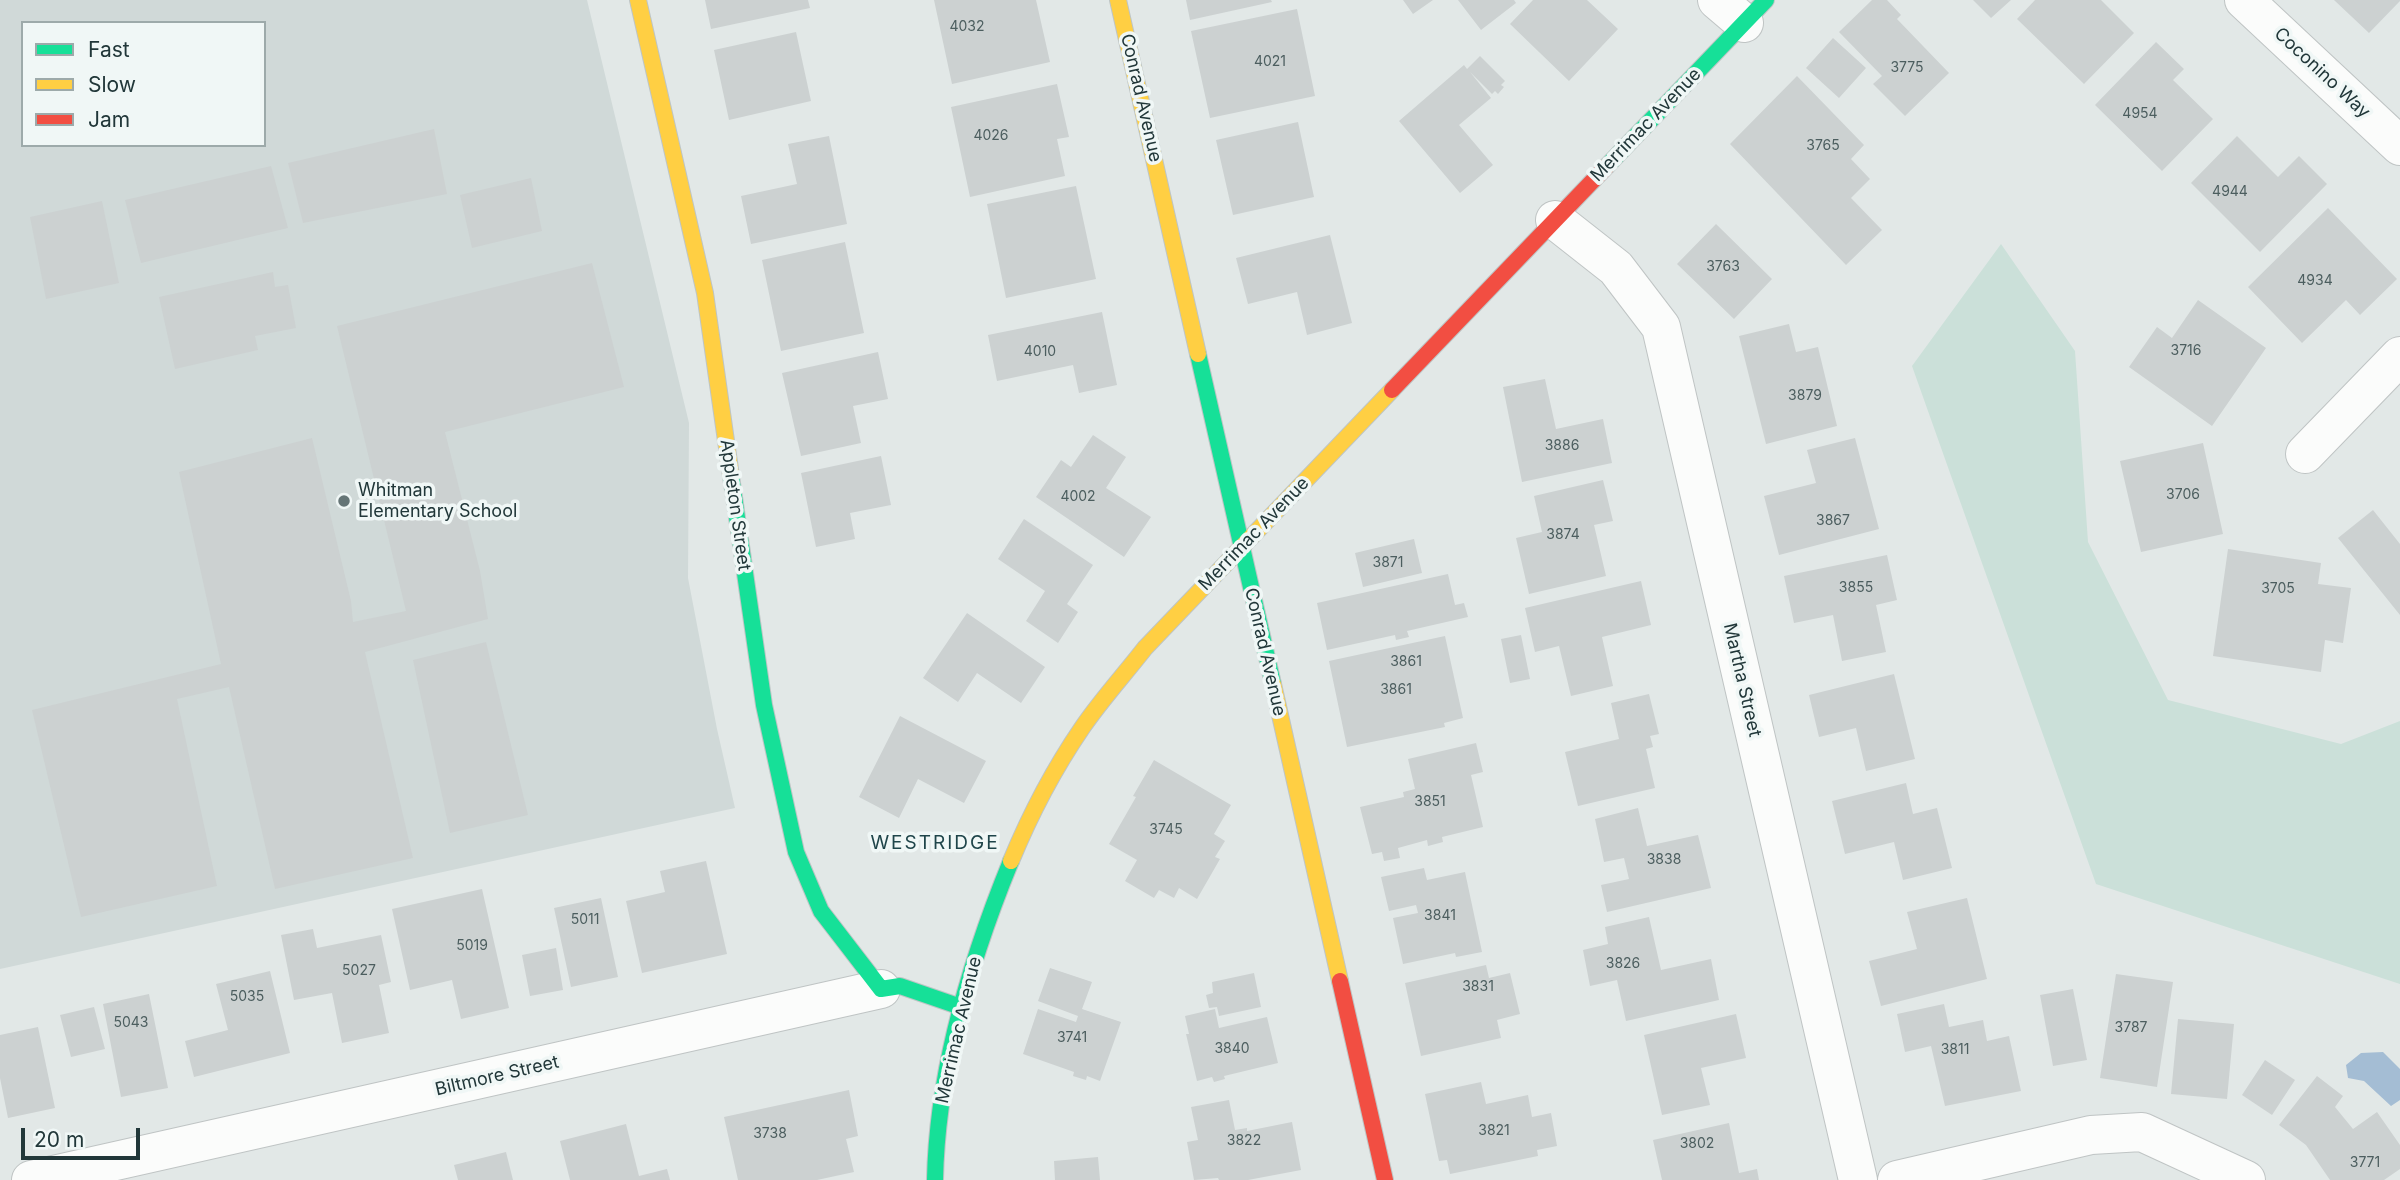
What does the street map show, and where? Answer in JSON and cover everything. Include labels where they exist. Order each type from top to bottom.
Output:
[{"type":"street","name":"Appleton Street","points":[[638,0],[705,293],[764,705],[796,852],[821,911],[881,989]]},
{"type":"street","name":"Conrad Avenue","points":[[1118,0],[1385,1180]]},
{"type":"street","name":"Coconino Way","points":[[2244,0],[2400,146]]},
{"type":"street","name":"Merrimac Avenue","points":[[935,1180],[939,1117],[961,1007],[984,928],[1022,834],[1075,738],[1145,648],[1555,220],[1742,8]]},
{"type":"street","name":"Martha Street","points":[[1555,220],[1616,268],[1661,327],[1858,1180]]},
{"type":"street","points":[[2305,454],[2400,356]]},
{"type":"street","name":"Biltmore Street","points":[[31,1180],[881,989],[900,986],[961,1007]]},
{"type":"street","points":[[1897,1180],[2091,1135],[2142,1132],[2246,1180]]},
{"type":"shaded area","name":"Whitman Elementary School","points":[[0,0],[587,0],[689,423],[688,578],[735,808],[0,969]]},
{"type":"green space","points":[[2001,244],[2075,351],[2088,542],[2168,700],[2341,744],[2400,721],[2400,984],[2096,884],[1912,366]]},
{"type":"water","points":[[2383,1052],[2400,1069],[2400,1100],[2391,1106],[2364,1081],[2348,1078],[2346,1065],[2361,1053]]},
{"type":"building","points":[[705,0],[808,0],[810,8],[711,29]]},
{"type":"building","points":[[934,0],[1036,0],[1050,62],[952,84]]},
{"type":"building","points":[[1186,0],[1271,0],[1272,2],[1190,20]]},
{"type":"building","points":[[1403,0],[1433,0],[1413,14]]},
{"type":"building","points":[[1458,0],[1514,0],[1516,3],[1481,30]]},
{"type":"building","points":[[1533,0],[1587,0],[1618,29],[1569,81],[1510,24]]},
{"type":"building","points":[[1872,0],[1887,0],[1901,15],[1897,19],[1949,73],[1905,116],[1873,84],[1882,76],[1839,32]]},
{"type":"building","points":[[1973,0],[2011,0],[1991,18]]},
{"type":"building","points":[[2035,0],[2101,0],[2134,33],[2084,84],[2017,19]]},
{"type":"building","points":[[2334,0],[2400,0],[2400,1],[2369,33]]},
{"type":"building","points":[[1297,9],[1315,96],[1210,118],[1191,31]]},
{"type":"building","points":[[796,32],[811,101],[729,120],[714,50]]},
{"type":"building","points":[[1833,38],[1866,68],[1839,98],[1806,68]]},
{"type":"building","points":[[2156,42],[2184,69],[2173,80],[2213,119],[2162,171],[2095,105]]},
{"type":"building","points":[[1480,56],[1505,81],[1501,85],[1504,87],[1498,94],[1495,91],[1492,94],[1470,72],[1491,98],[1459,125],[1493,165],[1460,193],[1399,121],[1464,65],[1467,69]]},
{"type":"building","points":[[1797,76],[1864,145],[1851,159],[1870,179],[1851,198],[1882,230],[1846,265],[1730,144]]},
{"type":"building","points":[[1057,84],[1069,137],[1057,139],[1065,176],[970,197],[951,107]]},
{"type":"building","points":[[1298,122],[1314,197],[1233,215],[1216,140]]},
{"type":"building","points":[[434,129],[447,194],[303,223],[288,163]]},
{"type":"building","points":[[829,136],[847,224],[751,244],[741,196],[797,184],[788,144]]},
{"type":"building","points":[[2237,136],[2278,177],[2299,156],[2327,184],[2260,252],[2191,183]]},
{"type":"building","points":[[271,166],[288,228],[141,263],[125,200]]},
{"type":"building","points":[[531,178],[542,231],[472,248],[460,195]]},
{"type":"building","points":[[1076,186],[1096,279],[1006,298],[987,204]]},
{"type":"building","points":[[102,201],[119,283],[46,299],[30,217]]},
{"type":"building","points":[[2328,208],[2397,279],[2360,315],[2346,300],[2302,343],[2248,287]]},
{"type":"building","points":[[1716,224],[1772,279],[1734,319],[1677,264]]},
{"type":"building","points":[[1330,235],[1352,323],[1307,335],[1297,292],[1248,304],[1236,258]]},
{"type":"building","points":[[845,242],[864,333],[781,351],[762,260]]},
{"type":"building","points":[[592,263],[624,387],[445,432],[480,571],[488,619],[365,652],[413,858],[275,889],[229,687],[177,699],[217,886],[81,917],[32,710],[221,664],[179,472],[312,438],[351,601],[353,622],[406,611],[337,326]]},
{"type":"building","points":[[273,272],[275,287],[288,285],[296,328],[255,336],[258,350],[175,369],[159,297]]},
{"type":"building","points":[[2198,300],[2266,348],[2212,426],[2129,367],[2157,327],[2172,338]]},
{"type":"building","points":[[1102,312],[1117,385],[1079,393],[1073,365],[997,381],[988,335]]},
{"type":"building","points":[[1789,324],[1796,352],[1818,347],[1837,426],[1766,444],[1739,336]]},
{"type":"building","points":[[878,352],[888,399],[853,406],[861,443],[801,456],[782,373]]},
{"type":"building","points":[[1545,379],[1556,429],[1603,419],[1612,463],[1522,482],[1503,387]]},
{"type":"building","points":[[1093,435],[1126,457],[1106,488],[1151,517],[1124,557],[1036,497],[1061,460],[1071,467]]},
{"type":"building","points":[[1855,438],[1879,529],[1779,555],[1764,496],[1816,483],[1807,450]]},
{"type":"building","points":[[2203,443],[2223,534],[2141,552],[2120,461]]},
{"type":"building","points":[[881,456],[891,505],[850,513],[855,539],[816,547],[801,473]]},
{"type":"building","points":[[1603,480],[1613,521],[1594,525],[1606,576],[1529,594],[1516,538],[1542,532],[1534,496]]},
{"type":"building","points":[[2373,510],[2400,544],[2400,615],[2338,538]]},
{"type":"building","points":[[1024,519],[1093,565],[1067,604],[1078,612],[1058,643],[1026,621],[1045,591],[998,559]]},
{"type":"building","points":[[1414,539],[1422,573],[1363,587],[1355,553]]},
{"type":"building","points":[[2228,549],[2321,563],[2318,584],[2351,588],[2343,643],[2325,640],[2321,672],[2213,656]]},
{"type":"building","points":[[1887,555],[1897,600],[1876,605],[1886,652],[1842,661],[1833,615],[1794,623],[1784,576]]},
{"type":"building","points":[[1448,574],[1455,605],[1464,603],[1468,617],[1407,631],[1409,637],[1396,640],[1395,635],[1327,650],[1317,603]]},
{"type":"building","points":[[1641,581],[1651,625],[1602,637],[1613,686],[1571,696],[1559,646],[1535,652],[1525,608]]},
{"type":"building","points":[[967,613],[1045,667],[1021,703],[977,673],[958,702],[923,678]]},
{"type":"building","points":[[1521,635],[1530,679],[1510,683],[1501,639]]},
{"type":"building","points":[[1445,636],[1463,718],[1444,723],[1445,727],[1347,747],[1329,661]]},
{"type":"building","points":[[486,642],[528,815],[450,833],[413,660]]},
{"type":"building","points":[[1894,674],[1915,759],[1866,771],[1856,728],[1819,737],[1809,695]]},
{"type":"building","points":[[1649,694],[1659,734],[1650,736],[1653,747],[1646,749],[1655,788],[1578,806],[1565,752],[1619,739],[1611,703]]},
{"type":"building","points":[[900,716],[986,761],[964,803],[918,779],[899,818],[859,797]]},
{"type":"building","points":[[1476,743],[1483,772],[1471,775],[1483,827],[1442,837],[1443,842],[1428,846],[1427,840],[1398,848],[1400,858],[1384,861],[1382,852],[1372,854],[1360,807],[1404,797],[1403,792],[1415,789],[1408,759]]},
{"type":"building","points":[[1154,760],[1231,805],[1214,834],[1225,841],[1215,857],[1220,859],[1197,899],[1179,888],[1174,898],[1159,890],[1154,898],[1125,881],[1137,860],[1109,844]]},
{"type":"building","points":[[1906,783],[1913,814],[1937,808],[1952,868],[1903,880],[1894,842],[1845,854],[1832,801]]},
{"type":"building","points":[[1638,808],[1647,846],[1698,835],[1711,888],[1607,912],[1601,885],[1629,879],[1624,858],[1604,862],[1595,819]]},
{"type":"building","points":[[706,861],[727,954],[642,973],[626,901],[665,892],[660,871]]},
{"type":"building","points":[[1424,868],[1427,880],[1465,872],[1482,952],[1456,957],[1455,953],[1403,964],[1393,918],[1418,913],[1416,905],[1389,911],[1381,877]]},
{"type":"building","points":[[482,889],[509,1008],[461,1019],[452,980],[410,990],[392,909]]},
{"type":"building","points":[[601,898],[618,977],[571,987],[554,908]]},
{"type":"building","points":[[1967,898],[1987,979],[1881,1006],[1869,961],[1917,949],[1907,912]]},
{"type":"building","points":[[1649,917],[1661,970],[1711,959],[1719,1000],[1626,1021],[1617,980],[1590,986],[1583,950],[1608,944],[1605,927]]},
{"type":"building","points":[[313,929],[317,948],[381,935],[391,982],[379,985],[389,1033],[342,1043],[332,993],[294,1000],[281,935]]},
{"type":"building","points":[[556,948],[563,990],[530,996],[522,955]]},
{"type":"building","points":[[1486,965],[1489,978],[1510,973],[1520,1014],[1497,1020],[1501,1038],[1421,1056],[1405,983]]},
{"type":"building","points":[[1050,968],[1092,982],[1082,1009],[1121,1022],[1100,1081],[1087,1076],[1086,1080],[1073,1076],[1074,1072],[1023,1054],[1038,1009],[1076,1022],[1078,1016],[1038,1001]]},
{"type":"building","points":[[270,971],[290,1053],[194,1077],[185,1041],[228,1030],[216,984]]},
{"type":"building","points":[[1254,973],[1261,1007],[1219,1016],[1217,1007],[1209,1008],[1206,995],[1213,993],[1212,982]]},
{"type":"building","points":[[2116,974],[2173,982],[2157,1087],[2100,1078]]},
{"type":"building","points":[[2073,989],[2087,1060],[2053,1066],[2040,995]]},
{"type":"building","points":[[149,994],[168,1088],[121,1097],[103,1004]]},
{"type":"building","points":[[1944,1004],[1949,1027],[1983,1020],[1987,1041],[2009,1036],[2021,1091],[1945,1106],[1931,1046],[1905,1052],[1897,1014]]},
{"type":"building","points":[[94,1007],[105,1049],[71,1057],[60,1015]]},
{"type":"building","points":[[1215,1009],[1219,1028],[1267,1017],[1278,1063],[1224,1076],[1225,1079],[1214,1082],[1212,1077],[1197,1081],[1186,1034],[1189,1034],[1185,1016]]},
{"type":"building","points":[[1736,1014],[1746,1058],[1701,1068],[1710,1105],[1662,1115],[1644,1035]]},
{"type":"building","points":[[2178,1019],[2234,1024],[2227,1099],[2171,1094]]},
{"type":"building","points":[[38,1027],[55,1108],[8,1118],[0,1078],[0,1035]]},
{"type":"building","points":[[2265,1060],[2295,1080],[2272,1115],[2242,1095]]},
{"type":"building","points":[[2317,1076],[2343,1096],[2335,1107],[2353,1129],[2377,1112],[2400,1145],[2400,1169],[2384,1180],[2330,1180],[2306,1145],[2279,1125]]},
{"type":"building","points":[[1481,1082],[1486,1104],[1528,1095],[1532,1117],[1551,1113],[1557,1146],[1537,1150],[1538,1156],[1450,1174],[1447,1160],[1439,1161],[1425,1094]]},
{"type":"building","points":[[849,1090],[858,1136],[846,1139],[854,1172],[817,1180],[738,1180],[724,1117]]},
{"type":"building","points":[[1229,1100],[1235,1130],[1247,1128],[1247,1131],[1292,1122],[1301,1170],[1248,1180],[1194,1180],[1187,1142],[1198,1140],[1191,1107]]},
{"type":"building","points":[[1729,1123],[1739,1173],[1757,1169],[1759,1180],[1662,1180],[1653,1140]]},
{"type":"building","points":[[626,1124],[639,1176],[667,1169],[670,1180],[570,1180],[560,1141]]},
{"type":"building","points":[[506,1152],[513,1180],[458,1180],[454,1165]]},
{"type":"building","points":[[1098,1157],[1100,1180],[1055,1180],[1054,1161]]},
{"type":"traffic: fast","points":[[1607,166],[1766,0]]},
{"type":"traffic: fast","points":[[1198,354],[1273,684]]},
{"type":"traffic: fast","points":[[731,476],[764,705],[796,852],[821,911],[881,989],[900,986],[961,1007]]},
{"type":"traffic: fast","points":[[935,1180],[942,1098],[958,1017],[982,938],[1011,861]]},
{"type":"traffic: slow","points":[[638,0],[705,293],[731,476]]},
{"type":"traffic: slow","points":[[1118,0],[1198,354]]},
{"type":"traffic: slow","points":[[1011,861],[1052,776],[1082,728],[1145,648],[1392,390]]},
{"type":"traffic: slow","points":[[1273,684],[1340,981]]},
{"type":"traffic: jam","points":[[1392,390],[1607,166]]},
{"type":"traffic: jam","points":[[1340,981],[1385,1180]]},
{"type":"place","name":"Whitman Elementary School","points":[[344,501]]},
{"type":"district","name":"WESTRIDGE","points":[[935,843]]}]
